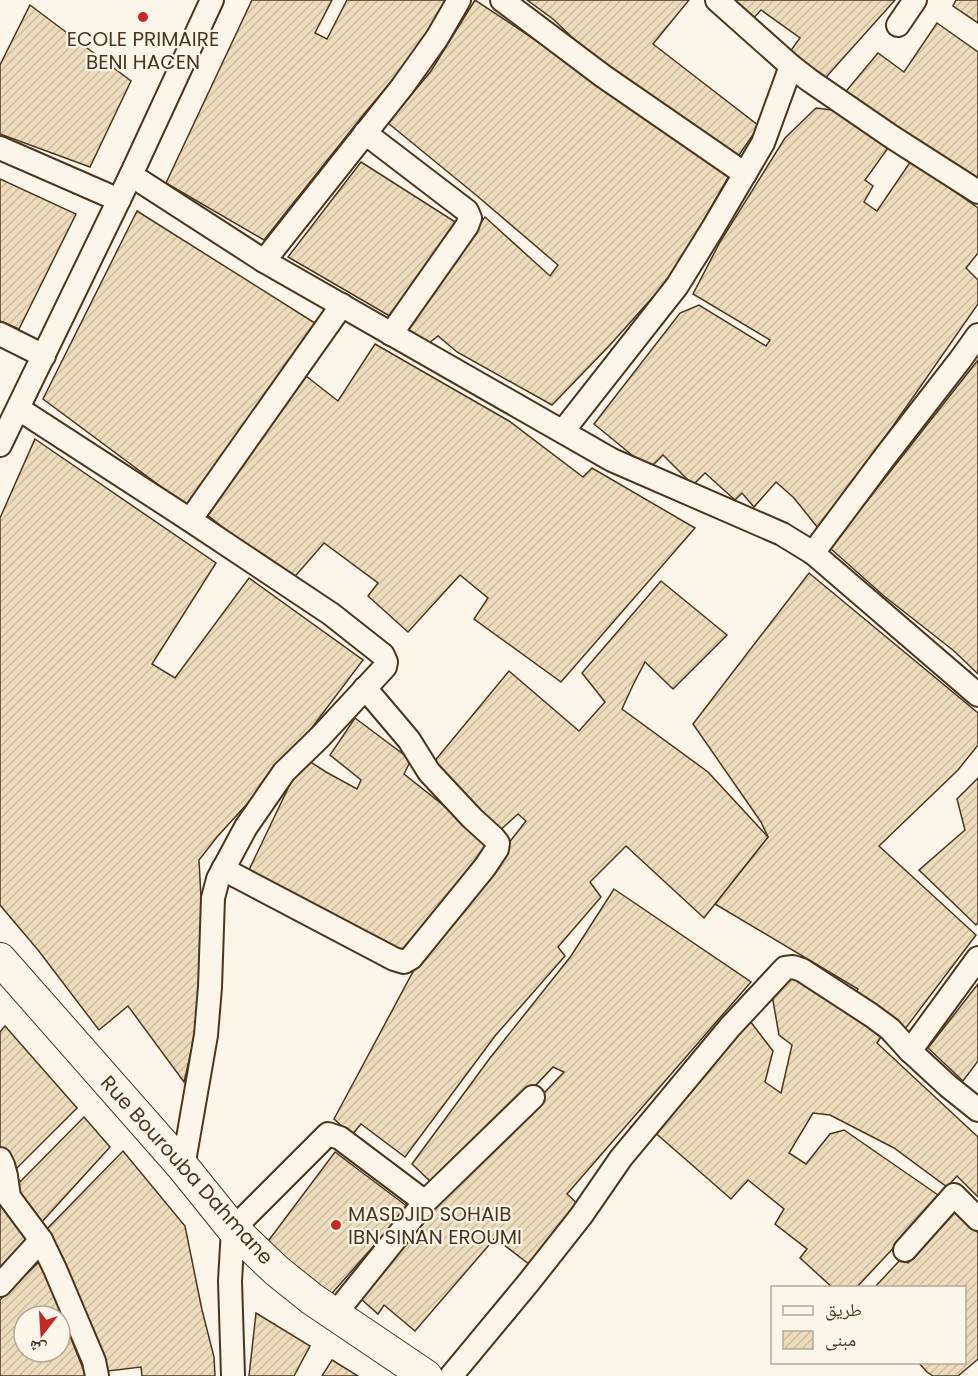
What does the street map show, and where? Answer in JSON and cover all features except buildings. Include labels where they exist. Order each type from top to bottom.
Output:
[{"type":"street","points":[[0,446],[119,200],[212,0]]},
{"type":"street","points":[[264,261],[402,87],[437,38],[459,0]]},
{"type":"street","points":[[502,0],[603,76],[745,174]]},
{"type":"street","points":[[717,0],[808,80],[978,192]]},
{"type":"street","points":[[898,25],[915,0]]},
{"type":"street","points":[[563,431],[677,286],[763,143],[791,66]]},
{"type":"street","points":[[365,133],[467,211],[470,218],[467,226],[391,334]]},
{"type":"street","points":[[0,148],[119,200]]},
{"type":"street","points":[[130,176],[264,261],[612,460],[782,534],[813,553],[978,695]]},
{"type":"street","points":[[190,519],[342,305]]},
{"type":"street","points":[[0,334],[44,356]]},
{"type":"street","points":[[813,553],[977,340]]},
{"type":"street","points":[[19,409],[190,519],[331,614],[383,655],[386,662],[385,668],[284,772],[246,827],[222,869],[213,898],[206,1035],[183,1167]]},
{"type":"street","points":[[222,869],[394,960],[404,962],[411,958],[485,867],[497,849],[498,843],[495,838],[472,818],[429,772],[409,740],[365,688]]},
{"type":"street","points":[[910,1051],[978,958]]},
{"type":"street","name":"Rue Bourouba Dahmane","points":[[0,959],[183,1167],[233,1229],[277,1271],[312,1299],[426,1376]]},
{"type":"street","points":[[451,1376],[551,1254],[621,1158],[730,1027],[785,968],[794,967],[802,970],[872,1015],[890,1029],[948,1086],[978,1110]]},
{"type":"street","points":[[335,1314],[425,1202],[532,1097]]},
{"type":"street","points":[[233,1376],[230,1281],[233,1229],[328,1134],[340,1138],[425,1202]]},
{"type":"street","points":[[0,1160],[6,1176],[9,1197],[41,1240],[94,1361],[97,1376]]},
{"type":"street","points":[[904,1250],[954,1195],[978,1219]]},
{"type":"street","points":[[0,1285],[41,1240]]},
{"type":"place","name":"ECOLE PRIMAIRE BENI HACEN","points":[[143,17]]},
{"type":"place","name":"MASDJID SOHAIB IBN SINAN EROUMI","points":[[336,1225]]}]
